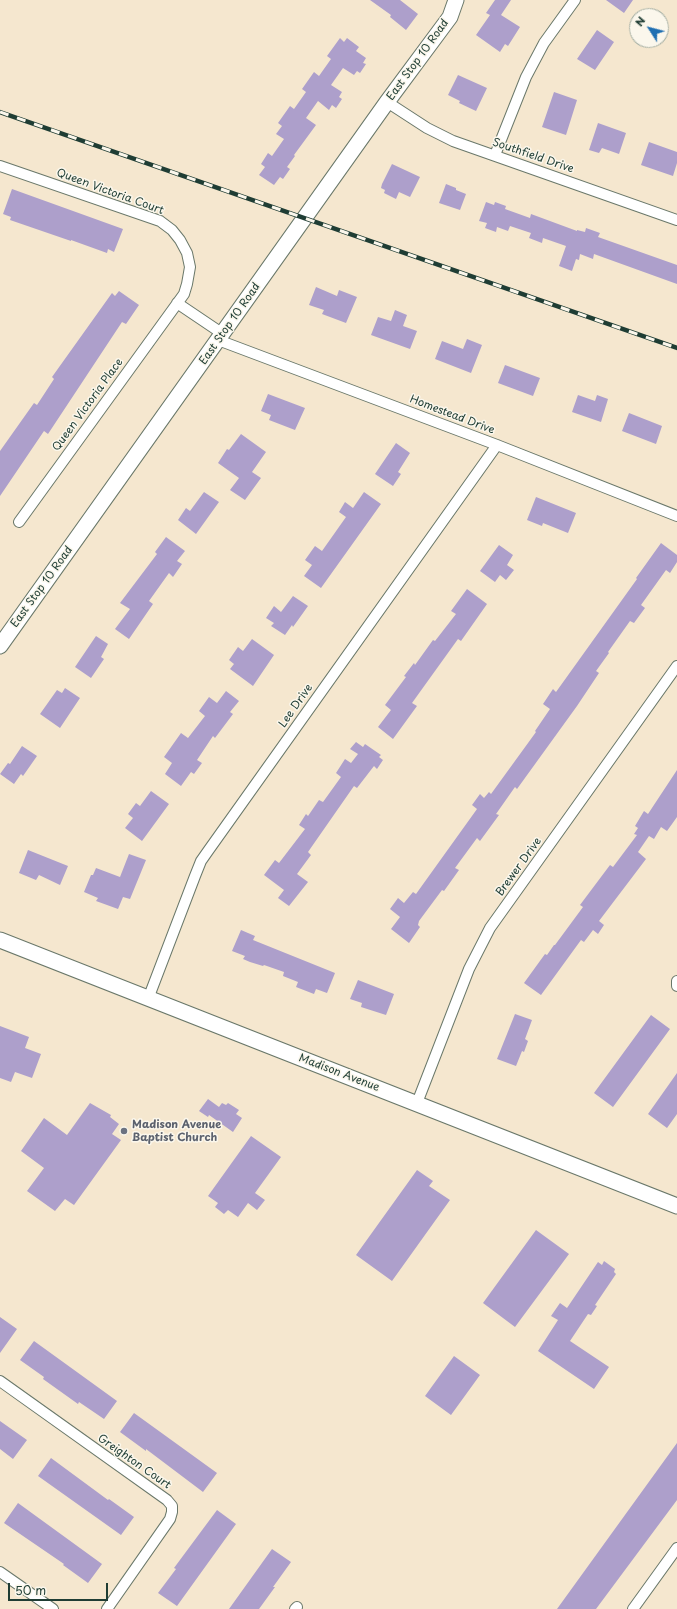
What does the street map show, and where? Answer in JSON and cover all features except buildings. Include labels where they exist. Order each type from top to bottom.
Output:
[{"type":"street","name":"East Stop 10 Road","points":[[0,646],[387,102],[450,17],[456,0]]},
{"type":"street","points":[[495,156],[526,77],[544,43],[575,0]]},
{"type":"street","name":"Southfield Drive","points":[[387,102],[437,134],[458,143],[677,220]]},
{"type":"street","name":"Queen Victoria Court","points":[[0,166],[156,219],[168,226],[177,235],[184,246],[190,267],[188,284],[184,294],[177,303]]},
{"type":"street","points":[[177,303],[221,337]]},
{"type":"street","name":"Queen Victoria Place","points":[[19,522],[177,303]]},
{"type":"street","name":"Homestead Drive","points":[[221,337],[677,516]]},
{"type":"street","name":"Lee Drive","points":[[148,998],[195,876],[208,851],[496,445]]},
{"type":"street","name":"Brewer Drive","points":[[417,1103],[468,969],[490,928],[677,666]]},
{"type":"street","name":"Madison Avenue","points":[[0,940],[677,1206]]},
{"type":"street","points":[[677,980],[677,986]]},
{"type":"street","name":"Greighton Court","points":[[0,1381],[167,1500],[172,1506],[170,1519],[107,1609]]},
{"type":"street","points":[[633,1609],[677,1548]]},
{"type":"street","points":[[0,1572],[53,1609]]},
{"type":"railway","points":[[0,112],[677,348]]},
{"type":"place","name":"Madison Avenue Baptist Church","points":[[124,1131]]}]
